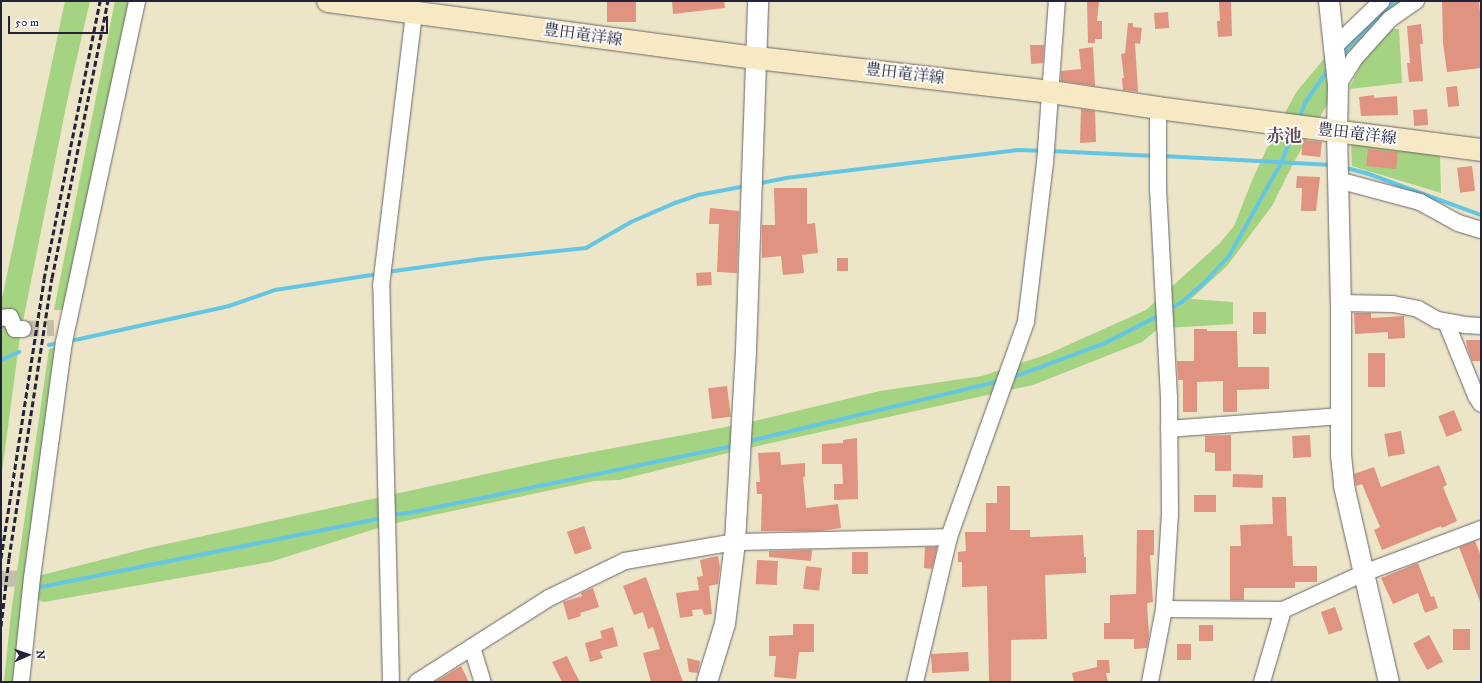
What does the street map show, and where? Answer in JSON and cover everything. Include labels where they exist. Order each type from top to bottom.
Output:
[{"type":"main road","name":"豊田竜洋線","points":[[328,1],[414,14],[440,8],[757,58],[1050,92],[1158,108],[1481,150]]},
{"type":"street","points":[[21,682],[60,328],[137,1]]},
{"type":"street","points":[[707,682],[725,624],[735,542],[746,350],[758,1]]},
{"type":"street","points":[[915,682],[949,537],[1026,322],[1045,163],[1058,1]]},
{"type":"street","points":[[1329,1],[1338,85],[1337,131],[1342,304],[1341,455],[1344,486],[1389,682]]},
{"type":"street","points":[[1334,48],[1382,1]]},
{"type":"street","points":[[1338,85],[1354,59],[1390,19],[1416,1]]},
{"type":"street","points":[[391,682],[381,286],[414,14]]},
{"type":"street","points":[[1150,682],[1164,608],[1170,514],[1169,398],[1158,189],[1158,108]]},
{"type":"street","points":[[1338,180],[1420,202],[1458,223],[1481,230]]},
{"type":"street","points":[[1342,304],[1393,304],[1418,309],[1437,320],[1481,326]]},
{"type":"street","points":[[1,318],[10,317],[15,329],[23,329]]},
{"type":"street","points":[[1446,322],[1476,396],[1481,404]]},
{"type":"street","points":[[1169,429],[1341,416]]},
{"type":"street","points":[[1164,608],[1283,610],[1364,573],[1481,529]]},
{"type":"street","points":[[417,682],[549,598],[625,561],[735,542],[949,537]]},
{"type":"street","points":[[1262,682],[1283,610]]},
{"type":"street","points":[[472,647],[483,682]]},
{"type":"green space","points":[[65,1],[90,1],[69,92],[20,336],[1,480],[1,303]]},
{"type":"green space","points":[[115,1],[137,1],[68,310],[54,310]]},
{"type":"green space","points":[[1384,1],[1417,1],[1342,79],[1294,162],[1272,206],[1227,266],[1191,299],[1233,302],[1233,324],[1165,328],[1165,323],[1142,342],[1033,385],[740,450],[619,480],[594,481],[391,524],[270,562],[44,602],[31,598],[21,682],[4,682],[11,613],[49,349],[61,345],[34,577],[148,548],[555,459],[742,424],[880,391],[982,376],[1048,354],[1146,310],[1220,243],[1234,226],[1253,178],[1276,129],[1297,91],[1334,47]]},
{"type":"green space","points":[[1392,29],[1399,29],[1402,83],[1349,89],[1361,64]]},
{"type":"green space","points":[[1365,142],[1440,155],[1441,193],[1352,166],[1351,145]]},
{"type":"building","points":[[607,1],[636,1],[636,22],[607,22]]},
{"type":"building","points":[[672,1],[724,1],[725,8],[673,14]]},
{"type":"building","points":[[1087,1],[1099,1],[1097,21],[1102,21],[1102,39],[1095,39],[1095,43],[1088,43]]},
{"type":"building","points":[[1219,1],[1231,1],[1232,36],[1218,37],[1217,21],[1220,21]]},
{"type":"building","points":[[1442,1],[1479,1],[1481,24],[1481,68],[1447,72],[1443,43]]},
{"type":"building","points":[[1168,12],[1169,28],[1155,29],[1154,13]]},
{"type":"building","points":[[1128,23],[1133,23],[1133,27],[1142,28],[1140,44],[1135,43],[1138,92],[1123,90],[1122,78],[1124,78],[1121,54],[1125,53]]},
{"type":"building","points":[[1421,24],[1423,44],[1420,44],[1423,81],[1409,82],[1407,63],[1410,63],[1407,26]]},
{"type":"building","points":[[1030,45],[1044,45],[1043,63],[1031,64]]},
{"type":"building","points":[[1093,47],[1095,86],[1061,81],[1061,71],[1081,69],[1079,49]]},
{"type":"building","points":[[1457,86],[1459,106],[1448,107],[1446,87]]},
{"type":"building","points":[[1374,95],[1374,98],[1397,96],[1398,115],[1361,116],[1359,97]]},
{"type":"building","points":[[1081,109],[1095,111],[1096,142],[1080,143]]},
{"type":"building","points":[[1427,109],[1428,125],[1414,126],[1413,110]]},
{"type":"building","points":[[1303,140],[1322,142],[1320,157],[1301,155]]},
{"type":"building","points":[[1368,149],[1398,152],[1396,169],[1366,166]]},
{"type":"building","points":[[1472,166],[1475,191],[1460,193],[1457,168]]},
{"type":"building","points":[[1297,176],[1320,177],[1316,211],[1301,211],[1302,188],[1296,188]]},
{"type":"building","points":[[774,188],[807,188],[807,224],[815,223],[818,253],[802,255],[804,273],[783,275],[781,256],[762,258],[762,225],[775,225]]},
{"type":"building","points":[[710,208],[739,211],[737,273],[717,272],[719,224],[709,224]]},
{"type":"building","points":[[837,258],[848,258],[848,271],[837,271]]},
{"type":"building","points":[[711,272],[712,285],[697,286],[696,273]]},
{"type":"building","points":[[1253,312],[1266,312],[1266,334],[1253,334]]},
{"type":"building","points":[[1354,313],[1371,313],[1371,318],[1404,316],[1405,338],[1388,339],[1388,332],[1355,334]]},
{"type":"building","points":[[1194,329],[1207,329],[1207,331],[1237,331],[1238,367],[1269,367],[1269,389],[1237,390],[1237,412],[1223,412],[1223,381],[1197,382],[1197,412],[1183,412],[1183,380],[1178,380],[1177,361],[1194,361]]},
{"type":"building","points":[[1466,340],[1481,340],[1481,361],[1472,361]]},
{"type":"building","points":[[1368,353],[1385,353],[1385,387],[1368,387]]},
{"type":"building","points":[[727,386],[731,417],[712,419],[708,388]]},
{"type":"building","points":[[1454,410],[1462,430],[1446,437],[1438,416]]},
{"type":"building","points":[[1401,431],[1405,454],[1388,457],[1384,434]]},
{"type":"building","points":[[1231,435],[1231,471],[1215,471],[1215,453],[1205,452],[1205,436]]},
{"type":"building","points":[[1310,435],[1311,457],[1293,458],[1292,436]]},
{"type":"building","points":[[857,438],[858,499],[834,500],[834,484],[843,484],[842,464],[822,464],[822,444],[843,443],[843,440]]},
{"type":"building","points":[[780,452],[781,465],[805,463],[805,477],[803,477],[806,508],[838,504],[841,528],[820,531],[761,531],[762,494],[757,494],[756,482],[760,482],[758,453]]},
{"type":"building","points":[[1439,465],[1447,485],[1443,487],[1457,521],[1382,550],[1374,530],[1380,527],[1362,484],[1356,486],[1354,474],[1374,467],[1381,487]]},
{"type":"building","points":[[1233,474],[1263,475],[1263,488],[1233,487]]},
{"type":"building","points":[[997,486],[1010,486],[1010,530],[1030,530],[1030,537],[1083,535],[1084,557],[1086,557],[1086,573],[1045,575],[1047,639],[1011,640],[1011,681],[989,681],[987,586],[962,587],[962,562],[958,562],[958,552],[966,551],[965,532],[986,532],[986,503],[997,503]]},
{"type":"building","points":[[1194,495],[1216,495],[1216,512],[1194,512]]},
{"type":"building","points":[[1272,497],[1286,497],[1287,536],[1292,536],[1293,566],[1317,566],[1317,582],[1295,582],[1295,588],[1244,588],[1244,600],[1230,600],[1230,546],[1241,546],[1240,525],[1273,524]]},
{"type":"building","points":[[584,526],[592,549],[575,555],[567,532]]},
{"type":"building","points":[[1137,530],[1154,530],[1154,555],[1150,555],[1153,602],[1147,603],[1149,635],[1147,648],[1134,649],[1134,639],[1104,639],[1104,623],[1110,623],[1110,595],[1136,594]]},
{"type":"building","points":[[1475,541],[1481,556],[1481,604],[1459,547]]},
{"type":"building","points":[[925,547],[937,547],[932,569],[924,568]]},
{"type":"building","points":[[812,550],[811,561],[769,557],[769,551]]},
{"type":"building","points":[[852,552],[868,552],[868,574],[852,574]]},
{"type":"building","points":[[718,556],[720,567],[718,584],[709,586],[712,614],[704,615],[702,609],[692,610],[693,616],[680,618],[676,593],[699,590],[697,577],[703,576],[700,560]]},
{"type":"building","points":[[757,560],[778,561],[777,585],[756,584]]},
{"type":"building","points":[[1418,563],[1431,597],[1434,596],[1438,608],[1425,613],[1418,593],[1393,604],[1381,578]]},
{"type":"building","points":[[806,566],[822,568],[819,591],[803,589]]},
{"type":"building","points":[[646,577],[683,682],[651,682],[643,653],[660,649],[653,627],[648,629],[643,612],[634,615],[623,586]]},
{"type":"building","points":[[593,588],[599,607],[580,613],[581,616],[568,620],[563,602],[582,596],[581,593]]},
{"type":"building","points":[[1335,607],[1343,630],[1329,635],[1321,612]]},
{"type":"building","points":[[793,624],[814,624],[814,652],[799,652],[796,679],[774,677],[776,656],[769,656],[769,636],[793,635]]},
{"type":"building","points":[[1199,625],[1213,625],[1213,641],[1199,641]]},
{"type":"building","points":[[613,627],[618,646],[600,651],[603,658],[590,662],[585,643],[602,638],[600,631]]},
{"type":"building","points":[[1453,629],[1470,629],[1470,650],[1453,650]]},
{"type":"building","points":[[1429,635],[1443,661],[1427,670],[1413,643]]},
{"type":"building","points":[[1177,644],[1191,644],[1191,660],[1177,660]]},
{"type":"building","points":[[968,652],[969,671],[932,673],[931,654]]},
{"type":"building","points":[[567,656],[580,682],[562,682],[552,662]]},
{"type":"building","points":[[687,658],[700,661],[698,673],[689,672]]},
{"type":"building","points":[[1097,660],[1109,660],[1110,673],[1106,673],[1108,682],[1074,682],[1072,673],[1097,667]]},
{"type":"building","points":[[461,666],[469,682],[435,682]]},
{"type":"waterway","points":[[1341,55],[1394,1]]},
{"type":"waterway","points":[[1299,119],[1305,103],[1330,67]]},
{"type":"waterway","points":[[1168,310],[1182,302],[1204,283],[1229,256],[1282,161],[1293,133]]},
{"type":"waterway","points":[[756,184],[786,178],[1018,150],[1043,151]]},
{"type":"waterway","points":[[1050,151],[1155,156]]},
{"type":"waterway","points":[[1162,156],[1333,165]]},
{"type":"waterway","points":[[1343,167],[1366,173],[1481,215]]},
{"type":"waterway","points":[[387,272],[481,259],[586,248],[631,222],[675,203],[698,195],[746,186]]},
{"type":"waterway","points":[[75,340],[229,306],[275,290],[378,274]]},
{"type":"waterway","points":[[1011,378],[1105,343],[1160,315]]},
{"type":"waterway","points":[[49,345],[59,343]]},
{"type":"waterway","points":[[1,360],[19,352]]},
{"type":"waterway","points":[[746,442],[1000,381]]},
{"type":"waterway","points":[[390,515],[409,513],[736,445]]},
{"type":"waterway","points":[[41,587],[384,518]]},
{"type":"tunnel","points":[[23,329],[54,328]]},
{"type":"tunnel","points":[[1,579],[32,578]]},
{"type":"railway","points":[[1,558],[44,279],[100,1]]},
{"type":"railway","points":[[1,626],[9,558],[52,278],[108,1]]},
{"type":"district","name":"赤池","points":[[1284,137]]}]
